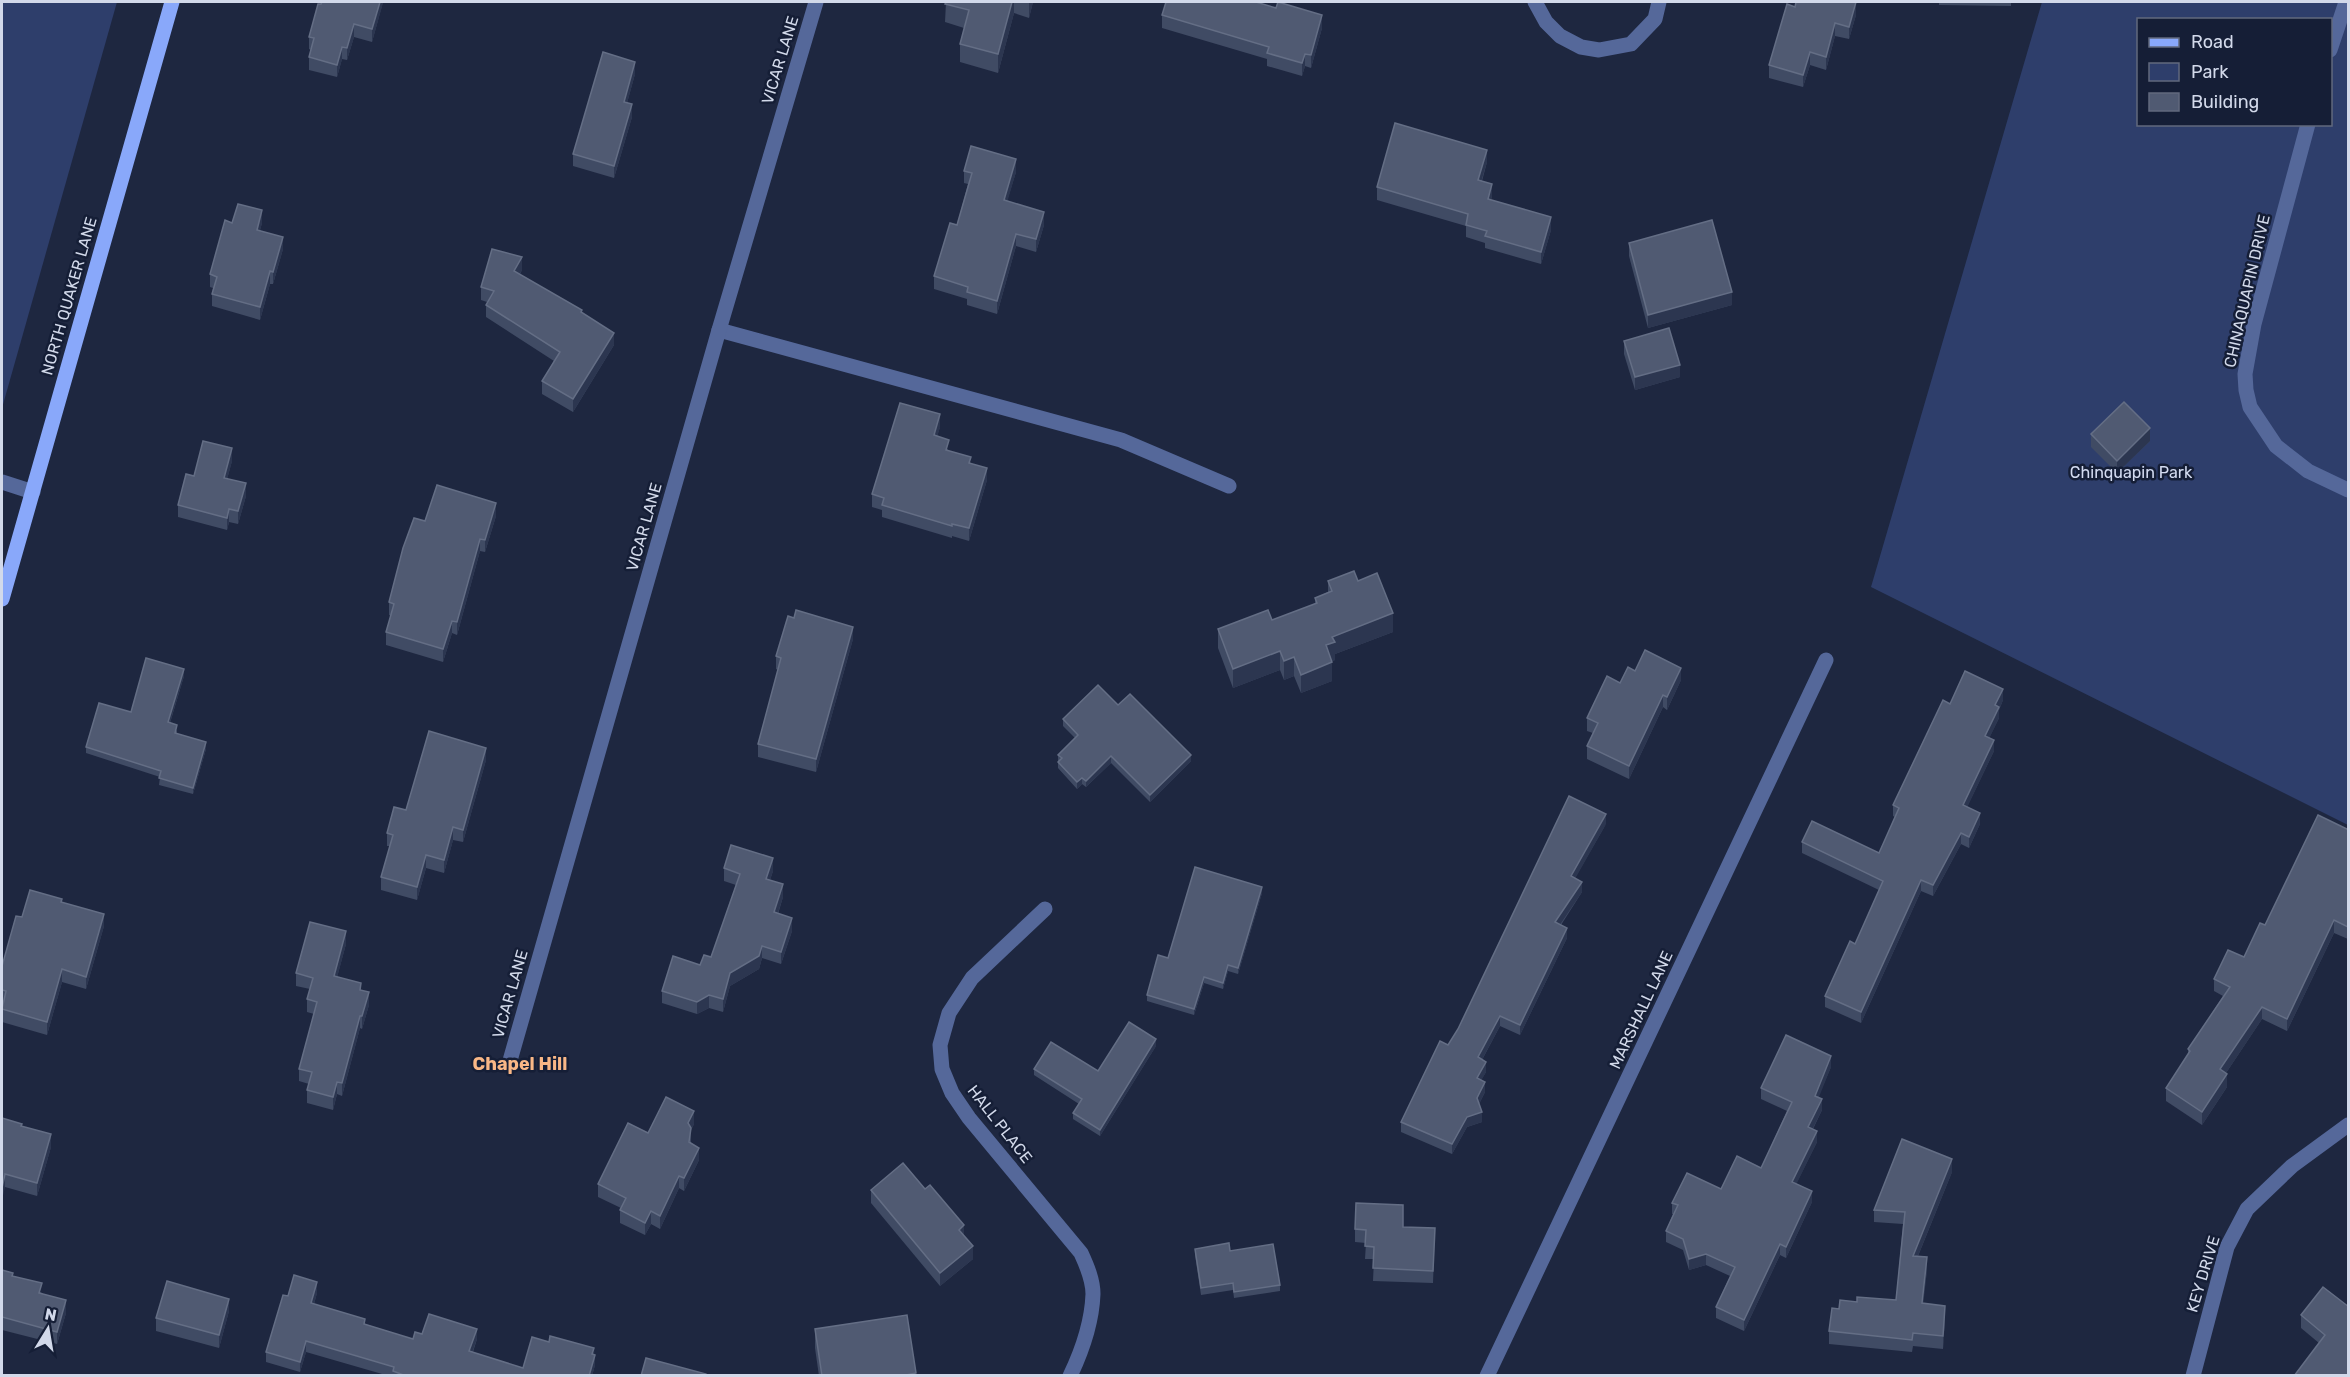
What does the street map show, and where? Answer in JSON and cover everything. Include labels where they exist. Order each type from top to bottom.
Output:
[{"type":"main road","name":"NORTH QUAKER LANE","points":[[2,599],[172,2]]},
{"type":"street","name":"VICAR LANE","points":[[509,1064],[719,330],[816,2]]},
{"type":"street","points":[[1534,2],[1546,22],[1560,36],[1581,47],[1599,50],[1631,44],[1655,19],[1659,2]]},
{"type":"street","points":[[2332,47],[2346,2]]},
{"type":"street","name":"CHINAQUAPIN DRIVE","points":[[2307,126],[2254,324],[2245,374],[2246,390],[2250,407],[2276,446],[2308,471],[2349,490]]},
{"type":"street","points":[[719,330],[1121,440],[1229,486]]},
{"type":"street","points":[[2,482],[33,492]]},
{"type":"street","name":"MARSHALL LANE","points":[[1487,1376],[1826,660]]},
{"type":"street","name":"HALL PLACE","points":[[1045,909],[972,978],[949,1013],[940,1045],[942,1070],[952,1093],[969,1118],[1081,1253],[1089,1271],[1093,1293],[1089,1319],[1080,1354],[1070,1376]]},
{"type":"street","name":"KEY DRIVE","points":[[2193,1376],[2227,1247],[2247,1209],[2292,1166],[2349,1125]]},
{"type":"green space","points":[[2,2],[117,2],[2,408]]},
{"type":"green space","name":"Chinquapin Park","points":[[2042,2],[2348,2],[2348,825],[1871,587]]},
{"type":"building","points":[[322,2],[380,2],[372,29],[354,24],[347,48],[342,47],[337,65],[309,57],[314,38],[309,37],[318,4]]},
{"type":"building","points":[[946,2],[1012,2],[998,54],[960,44],[969,10],[945,4]]},
{"type":"building","points":[[1166,2],[1256,2],[1276,8],[1278,2],[1322,15],[1311,55],[1305,54],[1302,63],[1267,53],[1269,47],[1162,15]]},
{"type":"building","points":[[1796,2],[1856,2],[1849,27],[1835,23],[1826,57],[1810,52],[1803,75],[1769,65],[1787,4],[1795,7]]},
{"type":"building","points":[[603,52],[635,62],[624,102],[632,104],[614,166],[573,154]]},
{"type":"building","points":[[1395,123],[1487,150],[1478,180],[1492,184],[1488,199],[1551,217],[1541,252],[1485,236],[1487,231],[1466,225],[1468,214],[1377,187]]},
{"type":"building","points":[[971,146],[1016,159],[1004,200],[1044,212],[1036,239],[1016,234],[997,301],[967,292],[968,287],[934,276],[950,223],[957,225],[972,173],[964,171]]},
{"type":"building","points":[[238,204],[262,210],[257,230],[283,237],[260,307],[212,294],[217,277],[210,274],[225,220],[232,223]]},
{"type":"building","points":[[1712,220],[1732,292],[1648,315],[1629,243]]},
{"type":"building","points":[[492,249],[522,257],[514,271],[582,310],[581,312],[614,333],[573,399],[542,381],[560,352],[486,305],[494,291],[481,287]]},
{"type":"building","points":[[1669,328],[1680,365],[1635,377],[1624,341]]},
{"type":"building","points":[[2124,402],[2150,428],[2117,461],[2091,434]]},
{"type":"building","points":[[900,403],[940,414],[934,435],[949,440],[946,450],[971,457],[969,463],[987,468],[969,528],[952,524],[952,526],[882,505],[884,498],[872,494]]},
{"type":"building","points":[[203,441],[232,448],[224,478],[246,483],[238,511],[229,509],[227,518],[178,505],[186,474],[194,476]]},
{"type":"building","points":[[437,485],[496,503],[485,540],[480,539],[457,622],[452,621],[443,649],[386,632],[394,604],[389,602],[403,548],[414,518],[425,521]]},
{"type":"building","points":[[1354,571],[1358,581],[1377,573],[1393,613],[1332,637],[1335,642],[1326,645],[1332,662],[1301,675],[1294,657],[1284,661],[1280,651],[1233,669],[1218,629],[1268,610],[1272,620],[1317,603],[1315,598],[1332,591],[1328,581]]},
{"type":"building","points":[[796,610],[853,627],[816,759],[758,744],[781,658],[776,656],[788,616],[794,618]]},
{"type":"building","points":[[1645,650],[1681,668],[1667,697],[1663,695],[1629,766],[1587,746],[1598,723],[1587,718],[1607,676],[1620,683],[1628,667],[1635,671]]},
{"type":"building","points":[[146,658],[184,669],[168,722],[177,725],[175,733],[206,742],[193,788],[159,778],[161,771],[86,747],[99,703],[131,712]]},
{"type":"building","points":[[1965,671],[2003,689],[1995,705],[1999,707],[1985,736],[1994,740],[1963,805],[1980,813],[1969,837],[1961,833],[1933,885],[1921,880],[1861,1012],[1825,996],[1850,941],[1855,944],[1883,881],[1802,842],[1812,821],[1879,853],[1899,808],[1893,805],[1943,700],[1950,704]]},
{"type":"building","points":[[1098,685],[1118,705],[1130,694],[1191,755],[1150,795],[1111,756],[1086,781],[1082,778],[1077,782],[1058,762],[1062,758],[1058,755],[1078,735],[1063,719]]},
{"type":"building","points":[[429,731],[486,748],[463,830],[453,827],[444,860],[426,855],[417,887],[381,877],[393,835],[387,833],[394,807],[406,810]]},
{"type":"building","points":[[1569,796],[1606,814],[1571,876],[1582,882],[1555,922],[1567,928],[1520,1025],[1500,1016],[1478,1057],[1486,1062],[1477,1078],[1485,1082],[1477,1098],[1482,1112],[1467,1117],[1452,1144],[1401,1122],[1440,1041],[1448,1045],[1458,1029]]},
{"type":"building","points":[[2318,815],[2349,830],[2349,925],[2348,927],[2334,920],[2287,1019],[2262,1007],[2220,1069],[2227,1074],[2202,1112],[2166,1088],[2190,1051],[2188,1049],[2230,987],[2214,979],[2228,950],[2244,957],[2260,923],[2265,925]]},
{"type":"building","points":[[731,845],[773,858],[766,879],[783,884],[774,912],[792,918],[781,952],[762,946],[759,956],[730,973],[723,999],[709,995],[697,1002],[662,991],[673,956],[700,965],[704,955],[711,957],[740,874],[724,868]]},
{"type":"building","points":[[1195,867],[1262,887],[1238,968],[1228,965],[1223,983],[1204,977],[1194,1009],[1147,995],[1158,955],[1168,958]]},
{"type":"building","points":[[30,890],[62,899],[61,902],[104,914],[86,977],[62,969],[47,1022],[2,1009],[6,991],[2,990],[2,966],[16,916],[22,917]]},
{"type":"building","points":[[310,922],[346,931],[334,976],[361,983],[360,990],[369,992],[362,1016],[360,1016],[342,1083],[337,1082],[333,1097],[307,1090],[312,1072],[299,1069],[317,1002],[307,999],[313,978],[296,973]]},
{"type":"building","points":[[1129,1022],[1156,1039],[1100,1130],[1073,1113],[1082,1099],[1034,1069],[1051,1042],[1098,1071]]},
{"type":"building","points":[[1786,1035],[1831,1056],[1815,1096],[1822,1099],[1808,1127],[1817,1131],[1792,1182],[1812,1191],[1786,1247],[1780,1244],[1744,1320],[1716,1307],[1735,1267],[1706,1254],[1689,1259],[1683,1239],[1666,1231],[1678,1205],[1672,1203],[1687,1173],[1721,1189],[1737,1156],[1761,1168],[1792,1102],[1761,1088]]},
{"type":"building","points":[[666,1097],[694,1111],[688,1123],[691,1128],[689,1142],[699,1148],[684,1178],[679,1176],[660,1216],[651,1211],[645,1223],[620,1210],[626,1198],[598,1184],[628,1123],[648,1133]]},
{"type":"building","points":[[2,1118],[51,1134],[37,1183],[5,1174],[2,1188]]},
{"type":"building","points":[[1902,1139],[1952,1159],[1913,1256],[1927,1257],[1922,1303],[1945,1306],[1943,1336],[1913,1333],[1912,1340],[1829,1331],[1832,1308],[1839,1309],[1840,1300],[1857,1302],[1857,1297],[1896,1300],[1905,1212],[1874,1210]]},
{"type":"building","points":[[903,1163],[925,1189],[930,1185],[964,1225],[959,1230],[973,1246],[940,1273],[871,1190]]},
{"type":"building","points":[[1356,1203],[1403,1205],[1403,1227],[1435,1228],[1433,1271],[1373,1268],[1374,1247],[1365,1246],[1366,1230],[1355,1229]]},
{"type":"building","points":[[1229,1243],[1230,1251],[1273,1244],[1280,1285],[1234,1292],[1233,1283],[1201,1288],[1195,1249]]},
{"type":"building","points":[[2,1270],[13,1273],[12,1276],[42,1283],[39,1293],[66,1300],[57,1332],[2,1317]]},
{"type":"building","points":[[294,1275],[317,1282],[311,1303],[365,1319],[364,1324],[413,1339],[415,1332],[422,1334],[429,1314],[477,1329],[469,1351],[523,1368],[532,1337],[549,1342],[550,1336],[594,1348],[592,1354],[595,1355],[589,1376],[406,1376],[393,1371],[394,1367],[306,1341],[300,1362],[266,1352],[283,1295],[288,1296]]},
{"type":"building","points":[[167,1281],[229,1299],[219,1335],[156,1318]]},
{"type":"building","points":[[2323,1287],[2349,1307],[2349,1376],[2294,1376],[2325,1335],[2301,1315]]},
{"type":"building","points":[[907,1315],[916,1373],[901,1376],[822,1376],[815,1329]]},
{"type":"building","points":[[646,1358],[706,1374],[706,1376],[641,1376]]},
{"type":"district","name":"Chapel Hill","points":[[520,1064]]}]
